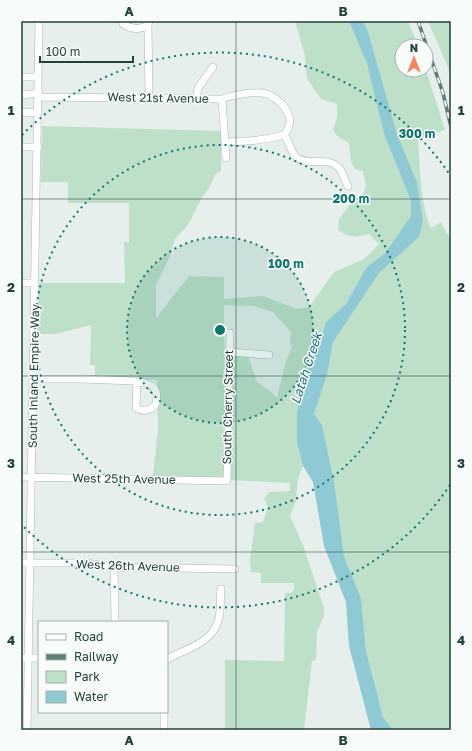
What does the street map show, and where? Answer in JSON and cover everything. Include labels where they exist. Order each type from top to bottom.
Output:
[{"type":"street","name":"South Inland Empire Way","points":[[27,730],[25,658],[30,563],[32,478],[39,21]]},
{"type":"street","points":[[122,21],[123,24],[128,27],[137,28],[144,27],[148,23]]},
{"type":"street","points":[[148,23],[149,98]]},
{"type":"street","points":[[196,99],[198,88],[213,68]]},
{"type":"street","points":[[21,77],[38,77]]},
{"type":"street","name":"West 21st Avenue","points":[[21,95],[222,99],[233,96],[263,93],[276,99],[286,110],[290,120],[289,128],[284,135]]},
{"type":"street","points":[[222,99],[226,158]]},
{"type":"street","points":[[21,112],[38,113]]},
{"type":"street","points":[[225,142],[248,142],[270,139],[284,135],[297,157],[305,161],[326,162],[336,166],[341,171],[348,186]]},
{"type":"street","points":[[21,147],[38,147]]},
{"type":"street","points":[[21,283],[36,283]]},
{"type":"street","name":"South Cherry Street","points":[[227,481],[230,333]]},
{"type":"street","points":[[229,352],[269,355]]},
{"type":"street","points":[[34,379],[137,381]]},
{"type":"street","name":"West 25th Avenue","points":[[21,477],[227,481]]},
{"type":"street","name":"West 26th Avenue","points":[[21,563],[86,563],[114,567],[235,569]]},
{"type":"street","points":[[114,567],[115,621]]},
{"type":"street","points":[[168,658],[203,641],[212,634],[219,618],[221,589]]},
{"type":"street","points":[[25,658],[38,658]]},
{"type":"street","points":[[164,713],[164,730]]},
{"type":"green space","points":[[295,21],[349,21],[367,64],[384,134],[411,201],[411,216],[385,253],[366,268],[346,304],[326,322],[318,347],[305,376],[297,412],[297,442],[303,466],[298,479],[296,501],[290,516],[303,545],[324,608],[324,616],[317,632],[316,660],[312,661],[304,730],[225,730],[225,660],[284,661],[285,593],[291,593],[294,590],[294,583],[261,583],[261,573],[251,572],[250,559],[255,523],[263,522],[268,507],[264,499],[269,492],[290,491],[290,483],[230,480],[232,355],[248,355],[257,382],[277,398],[286,361],[292,347],[290,342],[291,332],[273,312],[254,306],[224,305],[225,470],[223,476],[220,479],[153,476],[158,429],[157,380],[95,378],[95,365],[90,365],[91,325],[55,334],[38,334],[39,283],[125,283],[124,242],[129,242],[129,203],[68,203],[68,182],[41,182],[42,126],[221,131],[221,171],[215,175],[188,225],[175,239],[170,256],[156,285],[156,318],[189,276],[224,277],[224,299],[263,296],[297,309],[309,307],[334,272],[364,259],[379,244],[369,234],[353,236],[346,235],[338,230],[339,219],[352,202],[361,199],[366,186],[363,171],[355,169],[351,162],[349,143],[337,136],[333,130],[337,118],[337,104],[321,99],[307,79],[305,56]]},
{"type":"green space","points":[[363,21],[408,21],[415,38],[394,38],[394,78],[429,78],[445,130],[418,139],[421,184],[427,218],[431,228],[441,222],[447,234],[451,236],[451,730],[393,730],[383,717],[366,651],[361,598],[344,556],[334,481],[322,425],[314,414],[327,375],[333,342],[379,273],[419,237],[423,221],[417,182],[397,134],[368,33]]},
{"type":"green space","points":[[428,21],[451,21],[451,76],[449,70]]},
{"type":"water","points":[[349,21],[363,21],[368,32],[397,134],[417,182],[423,221],[419,237],[379,273],[333,342],[327,375],[314,414],[322,425],[334,481],[344,556],[361,598],[366,651],[383,717],[393,730],[371,730],[349,646],[346,602],[324,546],[313,482],[303,466],[297,442],[297,412],[305,376],[314,350],[318,347],[326,322],[346,304],[366,268],[385,253],[411,216],[411,201],[384,134],[367,64]]},
{"type":"railway","points":[[418,21],[443,93],[451,127]]},
{"type":"water label","name":"Latah Creek","points":[[306,368]]}]
